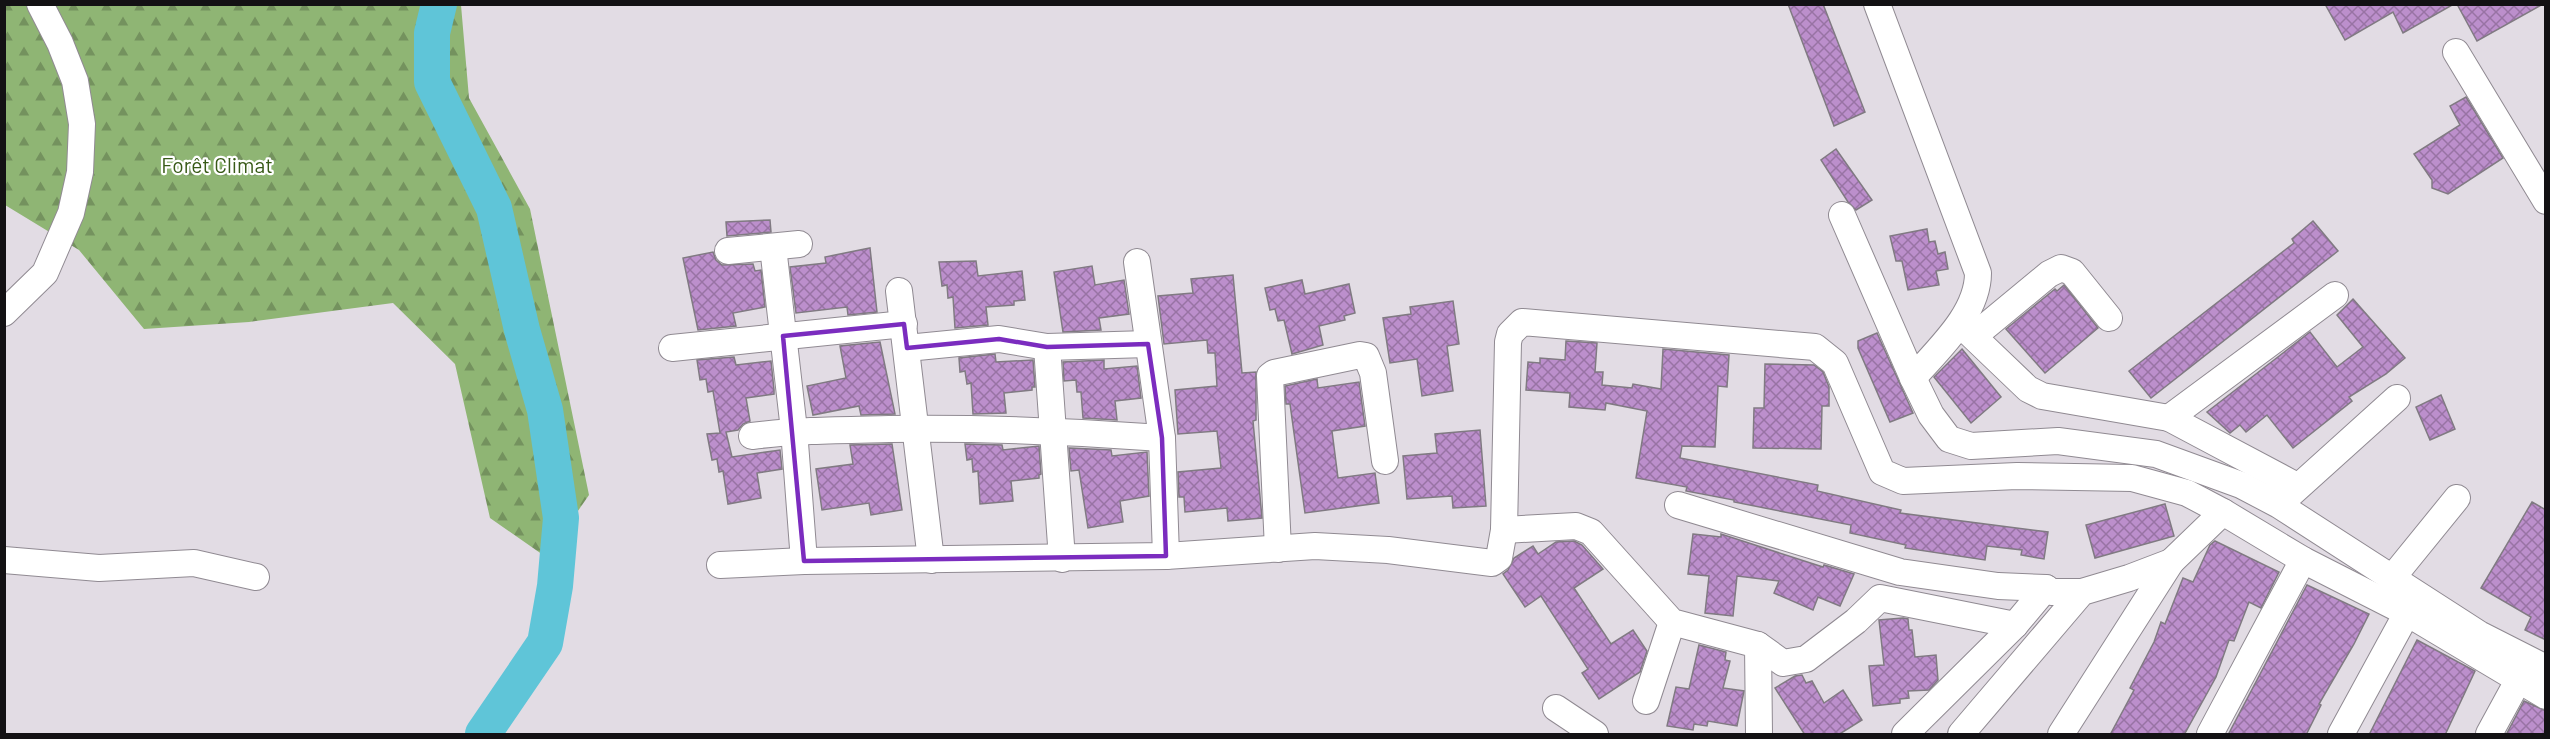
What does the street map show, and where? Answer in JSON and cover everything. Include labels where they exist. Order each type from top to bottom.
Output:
[{"type":"street","points":[[4,313],[45,273],[71,213],[80,172],[82,124],[75,81],[60,43],[40,4]]},
{"type":"street","points":[[1877,4],[1978,273],[1978,286],[1967,330]]},
{"type":"street","points":[[2456,52],[2546,201]]},
{"type":"street","points":[[1842,215],[1913,378],[1931,415],[1949,439],[1971,446],[2058,441],[2156,453],[2241,485],[2279,505],[2479,634],[2546,668]]},
{"type":"street","points":[[728,251],[799,244]]},
{"type":"street","points":[[773,247],[794,430],[804,561]]},
{"type":"street","points":[[1137,262],[1162,438],[1166,556]]},
{"type":"street","points":[[1913,378],[1967,330],[2061,268],[2072,272],[2109,318]]},
{"type":"street","points":[[899,291],[931,560]]},
{"type":"street","points":[[2169,418],[2336,295]]},
{"type":"street","points":[[720,565],[804,561],[1166,556],[1315,546],[1388,550],[1492,563],[1499,558],[1504,530],[1508,342],[1510,334],[1522,322],[1815,347],[1835,363],[1882,472],[1891,478],[1903,481],[2038,476],[2132,478],[2187,493],[2303,560],[2407,613],[2546,696]]},
{"type":"street","points":[[1967,330],[2028,388],[2042,396],[2169,418],[2297,486]]},
{"type":"street","points":[[672,348],[783,336],[999,339],[1047,346],[1148,344]]},
{"type":"street","points":[[1047,346],[1062,559]]},
{"type":"street","points":[[1278,549],[1270,376],[1360,355],[1366,356],[1373,373],[1385,461]]},
{"type":"street","points":[[2279,505],[2297,486],[2397,398]]},
{"type":"street","points":[[752,435],[794,430],[1053,430],[1162,438]]},
{"type":"street","points":[[2392,578],[2457,498]]},
{"type":"street","points":[[1678,505],[1900,572],[1998,586],[2046,588],[2051,592],[2082,592],[2129,578],[2170,562]]},
{"type":"street","points":[[2061,735],[2170,562],[2223,512]]},
{"type":"street","points":[[1504,530],[1576,526],[1591,532],[1672,622],[1758,645],[1783,663],[1806,659],[1856,621],[1880,598],[2015,625]]},
{"type":"street","points":[[4,560],[99,568],[194,564],[256,578]]},
{"type":"street","points":[[2210,735],[2303,560]]},
{"type":"street","points":[[1905,735],[2015,625],[2046,588]]},
{"type":"street","points":[[1961,735],[2082,592]]},
{"type":"street","points":[[2340,735],[2407,613]]},
{"type":"street","points":[[1646,701],[1672,622]]},
{"type":"street","points":[[1758,645],[1759,735]]},
{"type":"street","points":[[2489,735],[2519,679]]},
{"type":"street","points":[[1556,708],[1595,735]]},
{"type":"highlighted area","points":[[904,324],[907,348],[999,339],[1047,347],[1148,344],[1162,438],[1166,556],[804,561],[783,336]]},
{"type":"green space","name":"Forêt Climat","points":[[5,5],[461,5],[469,98],[530,209],[589,495],[546,557],[490,518],[455,364],[393,303],[249,322],[144,329],[79,250],[5,205]]},
{"type":"building","points":[[1788,4],[1823,4],[1865,112],[1834,126]]},
{"type":"building","points":[[2325,4],[2454,4],[2403,33],[2393,12],[2345,40]]},
{"type":"building","points":[[2457,4],[2543,4],[2477,41]]},
{"type":"building","points":[[2466,97],[2503,158],[2448,194],[2432,188],[2432,180],[2414,154],[2460,125],[2450,106]]},
{"type":"building","points":[[1836,149],[1872,200],[1856,210],[1848,202],[1821,160]]},
{"type":"building","points":[[770,220],[771,232],[727,236],[726,222]]},
{"type":"building","points":[[2313,221],[2338,251],[2151,398],[2129,371],[2294,243],[2292,239]]},
{"type":"building","points":[[1927,229],[1929,242],[1935,241],[1938,254],[1945,252],[1948,269],[1936,271],[1939,285],[1908,290],[1902,261],[1896,261],[1890,236]]},
{"type":"building","points":[[870,248],[877,312],[848,315],[847,307],[796,313],[790,267],[826,263],[825,257]]},
{"type":"building","points":[[713,252],[716,260],[722,265],[753,264],[755,271],[761,270],[765,307],[733,313],[736,326],[698,330],[683,258]]},
{"type":"building","points":[[976,261],[978,276],[1022,271],[1025,300],[1014,301],[1014,305],[986,307],[988,325],[955,328],[953,297],[948,298],[947,285],[942,286],[939,262]]},
{"type":"building","points":[[1092,266],[1095,285],[1124,280],[1129,314],[1099,318],[1101,330],[1063,332],[1054,272]]},
{"type":"building","points":[[1233,275],[1242,373],[1256,372],[1256,420],[1253,421],[1262,518],[1228,521],[1227,508],[1185,512],[1184,497],[1179,497],[1178,472],[1221,468],[1217,431],[1178,434],[1175,390],[1217,386],[1215,353],[1208,353],[1207,340],[1164,344],[1158,296],[1193,293],[1191,279]]},
{"type":"building","points":[[1302,280],[1305,294],[1349,284],[1355,313],[1344,316],[1345,320],[1319,326],[1323,345],[1292,354],[1284,320],[1278,321],[1275,309],[1270,310],[1265,288]]},
{"type":"building","points":[[2064,285],[2098,328],[2045,373],[2006,329],[2055,289],[2057,291]]},
{"type":"building","points":[[2353,299],[2405,358],[2386,374],[2349,397],[2352,401],[2293,448],[2267,415],[2246,432],[2240,425],[2230,433],[2207,412],[2310,332],[2337,367],[2363,347],[2337,315]]},
{"type":"building","points":[[1453,301],[1459,344],[1447,346],[1453,391],[1422,396],[1417,359],[1390,363],[1383,318],[1411,314],[1410,307]]},
{"type":"building","points":[[1877,333],[1913,413],[1890,422],[1858,348],[1858,341]]},
{"type":"building","points":[[1566,341],[1597,343],[1595,372],[1603,372],[1602,385],[1632,388],[1633,384],[1661,389],[1663,349],[1729,355],[1727,387],[1718,386],[1715,447],[1682,446],[1680,458],[1818,485],[1817,491],[1901,510],[1900,513],[2048,532],[2044,559],[2021,555],[2022,550],[1987,546],[1985,560],[1905,548],[1906,545],[1850,533],[1851,525],[1734,502],[1734,500],[1686,491],[1687,487],[1636,478],[1647,411],[1606,403],[1605,410],[1569,407],[1570,393],[1526,390],[1528,362],[1540,363],[1540,358],[1565,360]]},
{"type":"building","points":[[880,342],[895,414],[861,415],[859,406],[813,415],[807,386],[846,378],[840,346]]},
{"type":"building","points":[[1962,349],[2001,397],[1971,423],[1934,377]]},
{"type":"building","points":[[995,354],[996,362],[1033,360],[1035,387],[1032,387],[1032,390],[1004,393],[1006,413],[973,414],[971,383],[967,384],[965,371],[960,372],[959,358]]},
{"type":"building","points":[[734,357],[736,365],[771,361],[774,394],[746,398],[750,421],[738,430],[726,432],[732,457],[780,450],[782,469],[757,473],[761,498],[728,504],[723,471],[719,472],[717,459],[712,460],[707,434],[720,433],[713,391],[708,392],[706,379],[700,380],[697,360]]},
{"type":"building","points":[[1104,360],[1104,369],[1137,366],[1141,398],[1115,401],[1117,420],[1083,418],[1081,392],[1077,392],[1076,380],[1064,381],[1063,362]]},
{"type":"building","points":[[1765,364],[1814,365],[1823,372],[1829,387],[1829,406],[1822,406],[1821,449],[1753,448],[1754,408],[1764,408]]},
{"type":"building","points":[[1317,379],[1318,388],[1359,382],[1365,426],[1332,431],[1338,478],[1375,473],[1379,503],[1305,513],[1290,404],[1286,404],[1285,386]]},
{"type":"building","points":[[2441,395],[2455,429],[2430,440],[2416,407]]},
{"type":"building","points":[[1480,430],[1486,506],[1453,508],[1452,496],[1407,499],[1403,456],[1437,453],[1435,434]]},
{"type":"building","points":[[892,444],[902,510],[871,515],[869,503],[822,510],[816,469],[853,464],[850,445]]},
{"type":"building","points":[[965,444],[1002,445],[1003,450],[1039,446],[1041,474],[1039,478],[1011,481],[1013,501],[980,504],[978,471],[973,472],[972,459],[967,460]]},
{"type":"building","points":[[1069,448],[1111,450],[1112,456],[1147,452],[1149,496],[1120,501],[1123,522],[1088,528],[1079,470],[1071,471]]},
{"type":"building","points":[[2532,502],[2546,510],[2546,640],[2525,630],[2531,617],[2481,588]]},
{"type":"building","points":[[2165,504],[2174,536],[2095,558],[2086,525]]},
{"type":"building","points":[[1693,534],[1721,537],[1721,534],[1823,567],[1824,565],[1854,574],[1840,606],[1818,597],[1813,610],[1774,593],[1779,581],[1737,576],[1733,616],[1705,613],[1709,576],[1688,574]]},
{"type":"building","points":[[1574,541],[1582,545],[1603,569],[1574,588],[1611,644],[1633,630],[1647,651],[1640,672],[1599,699],[1582,673],[1588,669],[1541,596],[1525,607],[1503,574],[1508,570],[1514,558],[1533,546],[1538,554],[1556,542]]},
{"type":"building","points":[[2215,541],[2279,572],[2261,608],[2249,602],[2234,641],[2229,640],[2216,677],[2184,735],[2110,735],[2134,690],[2130,688],[2154,642],[2161,622],[2165,624],[2183,578],[2193,582],[2210,545]]},
{"type":"building","points":[[2307,585],[2369,614],[2354,644],[2319,704],[2321,705],[2306,735],[2228,735]]},
{"type":"building","points":[[1908,619],[1909,630],[1912,630],[1915,657],[1936,655],[1938,680],[1929,690],[1908,691],[1909,698],[1900,699],[1900,703],[1873,706],[1869,666],[1884,665],[1879,620]]},
{"type":"building","points":[[2417,640],[2475,671],[2445,735],[2369,735]]},
{"type":"building","points":[[1699,645],[1726,652],[1725,660],[1730,661],[1723,688],[1744,691],[1737,726],[1708,721],[1707,726],[1694,724],[1693,730],[1667,726],[1676,687],[1689,689]]},
{"type":"building","points":[[1802,675],[1806,683],[1812,681],[1824,703],[1843,690],[1862,720],[1838,735],[1805,735],[1775,688],[1795,676]]},
{"type":"building","points":[[2524,701],[2546,711],[2546,735],[2506,735]]},
{"type":"waterway","points":[[439,4],[432,33],[432,82],[494,208],[522,330],[545,410],[561,518],[555,586],[545,643],[483,734]]}]
